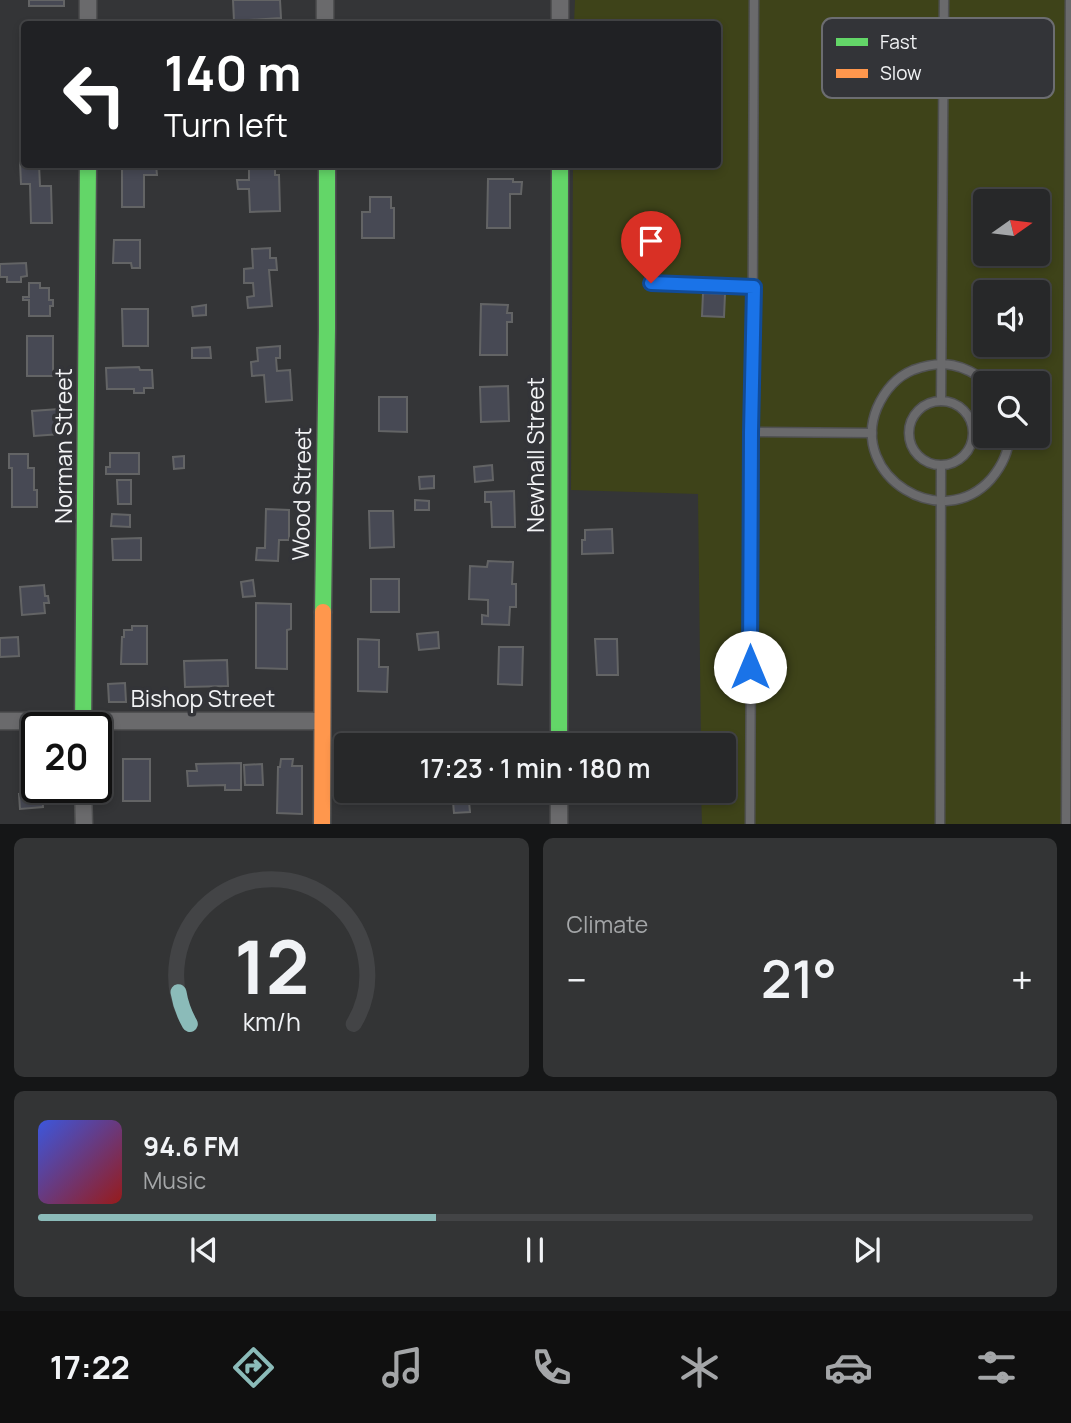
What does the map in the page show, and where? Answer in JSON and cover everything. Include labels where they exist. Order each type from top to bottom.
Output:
[{"type":"street","points":[[88,0],[88,21]]},
{"type":"street","points":[[325,0],[325,21]]},
{"type":"street","points":[[560,0],[560,21]]},
{"type":"street","name":"Norman Street","points":[[83,712],[88,168]]},
{"type":"street","name":"Wood Street","points":[[322,824],[327,168]]},
{"type":"street","name":"Newhall Street","points":[[559,733],[560,168]]},
{"type":"street","name":"Bishop Street","points":[[0,721],[21,722]]},
{"type":"street","name":"Bishop Street","points":[[112,725],[322,721]]},
{"type":"street","points":[[83,803],[84,824]]},
{"type":"street","points":[[559,803],[559,824]]},
{"type":"lane","points":[[750,824],[754,0]]},
{"type":"lane","points":[[944,0],[944,18]]},
{"type":"lane","points":[[1066,824],[1070,0]]},
{"type":"lane","points":[[941,401],[943,98]]},
{"type":"lane","points":[[651,283],[754,287]]},
{"type":"lane","points":[[973,372],[941,363],[909,372],[894,383],[878,406],[872,433],[882,468],[893,482],[908,493],[925,500],[959,499],[987,484],[998,472],[1007,448]]},
{"type":"lane","points":[[941,401],[962,409],[973,428],[969,450],[952,464],[941,466],[922,460],[915,453],[908,433],[910,423],[922,407],[941,401]]},
{"type":"lane","points":[[751,432],[872,433]]},
{"type":"lane","points":[[940,824],[941,466]]},
{"type":"green space","points":[[575,0],[1071,0],[1071,824],[702,824],[701,803],[736,803],[736,733],[701,733],[698,494],[571,490],[573,168],[721,168],[721,21],[574,21]]},
{"type":"building","points":[[29,0],[64,0],[64,6],[29,6]]},
{"type":"building","points":[[233,0],[280,0],[281,18],[234,21]]},
{"type":"building","points":[[20,162],[21,168],[39,168],[40,186],[51,186],[52,223],[31,223],[30,184],[21,184]]},
{"type":"building","points":[[156,168],[157,175],[144,175],[144,207],[122,207],[122,169]]},
{"type":"building","points":[[249,168],[275,168],[275,175],[279,175],[280,211],[250,212],[249,189],[238,189],[237,180],[249,180]]},
{"type":"building","points":[[488,179],[513,179],[513,182],[522,182],[521,194],[510,194],[510,228],[487,228]]},
{"type":"building","points":[[370,197],[391,197],[391,208],[394,208],[394,238],[362,238],[362,212],[370,212]]},
{"type":"building","points":[[114,240],[140,240],[140,268],[132,268],[131,263],[113,263]]},
{"type":"building","points":[[270,248],[270,258],[276,258],[277,270],[269,270],[272,306],[248,308],[247,297],[254,296],[253,283],[244,283],[244,269],[253,268],[252,249]]},
{"type":"building","points":[[26,263],[27,276],[21,277],[21,282],[7,282],[7,277],[0,277],[0,264]]},
{"type":"building","points":[[29,283],[40,283],[40,288],[49,288],[49,300],[53,300],[50,316],[29,316],[29,300],[23,300],[23,297],[29,297]]},
{"type":"building","points":[[703,293],[725,294],[724,317],[702,316]]},
{"type":"building","points":[[481,304],[508,305],[507,313],[512,313],[512,322],[507,322],[507,355],[480,355]]},
{"type":"building","points":[[206,305],[206,315],[193,316],[192,307]]},
{"type":"building","points":[[122,309],[148,309],[148,346],[123,346]]},
{"type":"building","points":[[27,336],[53,336],[53,376],[27,376]]},
{"type":"building","points":[[280,346],[280,358],[276,358],[277,371],[290,370],[292,400],[266,402],[264,375],[252,376],[251,362],[258,361],[257,348]]},
{"type":"building","points":[[210,347],[211,358],[192,358],[192,348]]},
{"type":"building","points":[[139,367],[140,370],[152,370],[153,388],[144,388],[144,393],[134,393],[134,389],[107,389],[106,368]]},
{"type":"building","points":[[508,386],[509,421],[481,422],[480,387]]},
{"type":"building","points":[[379,397],[407,397],[407,432],[379,431]]},
{"type":"building","points":[[59,409],[61,434],[34,436],[32,411]]},
{"type":"building","points":[[110,453],[139,453],[139,474],[106,474],[106,467],[110,467]]},
{"type":"building","points":[[9,454],[28,454],[28,468],[34,468],[37,507],[12,507],[12,468],[9,468]]},
{"type":"building","points":[[184,456],[184,468],[174,469],[173,457]]},
{"type":"building","points":[[492,465],[493,480],[475,482],[474,467]]},
{"type":"building","points":[[434,476],[434,488],[420,489],[419,477]]},
{"type":"building","points":[[117,480],[131,480],[131,504],[118,504]]},
{"type":"building","points":[[514,491],[515,527],[492,527],[491,502],[485,502],[485,492]]},
{"type":"building","points":[[415,500],[429,501],[429,510],[415,510]]},
{"type":"building","points":[[266,509],[289,510],[289,540],[279,540],[278,561],[256,560],[257,548],[265,548]]},
{"type":"building","points":[[369,511],[393,511],[394,547],[370,548]]},
{"type":"building","points":[[112,514],[130,515],[130,527],[111,526]]},
{"type":"building","points":[[612,529],[613,553],[582,554],[585,530]]},
{"type":"building","points":[[141,538],[141,560],[113,560],[112,539]]},
{"type":"building","points":[[488,561],[513,562],[512,584],[516,584],[516,607],[510,607],[509,625],[482,624],[482,615],[488,616],[488,600],[469,599],[470,566],[487,567]]},
{"type":"building","points":[[371,579],[399,579],[399,612],[371,612]]},
{"type":"building","points":[[253,580],[255,596],[243,597],[241,582]]},
{"type":"building","points":[[44,585],[49,603],[44,603],[45,613],[22,615],[20,587]]},
{"type":"building","points":[[256,603],[291,604],[291,629],[287,630],[287,669],[256,668]]},
{"type":"building","points":[[132,626],[147,626],[147,664],[121,664],[124,630],[132,630]]},
{"type":"building","points":[[438,632],[439,648],[419,650],[417,634]]},
{"type":"building","points":[[18,637],[19,656],[0,657],[0,638]]},
{"type":"building","points":[[358,639],[379,640],[379,667],[388,667],[387,692],[358,691]]},
{"type":"building","points":[[595,639],[617,639],[618,675],[597,675]]},
{"type":"building","points":[[499,647],[523,647],[522,685],[498,684]]},
{"type":"building","points":[[227,660],[228,686],[185,687],[184,661]]},
{"type":"building","points":[[125,683],[126,702],[109,702],[108,684]]},
{"type":"building","points":[[123,759],[150,759],[150,801],[123,801]]},
{"type":"building","points":[[281,759],[293,759],[292,766],[302,766],[302,814],[277,813],[278,767]]},
{"type":"building","points":[[241,763],[241,790],[225,790],[225,785],[188,786],[187,771],[197,771],[196,764]]},
{"type":"building","points":[[262,764],[263,785],[245,785],[244,765]]},
{"type":"building","points":[[19,794],[21,803],[43,803],[43,807],[20,809]]},
{"type":"building","points":[[453,803],[469,803],[470,812],[454,813]]},
{"type":"traffic: fast","points":[[83,712],[88,168]]},
{"type":"traffic: fast","points":[[323,612],[327,168]]},
{"type":"traffic: fast","points":[[559,733],[560,168]]},
{"type":"traffic: slow","points":[[322,824],[323,612]]},
{"type":"route","points":[[651,283],[754,287],[750,667]]}]
